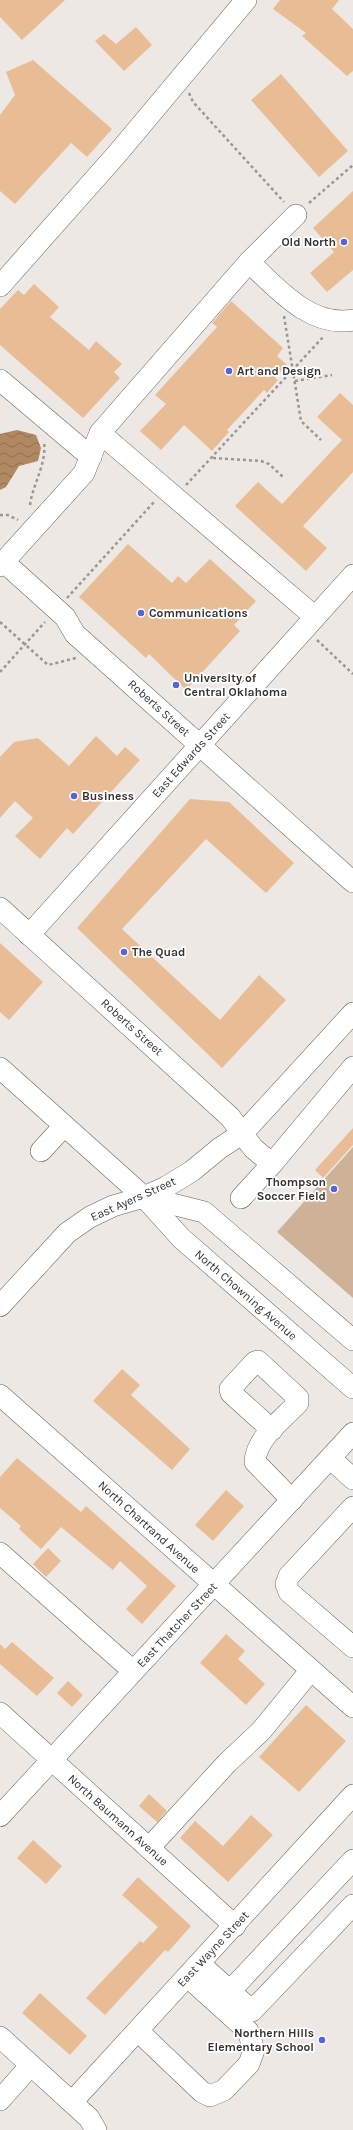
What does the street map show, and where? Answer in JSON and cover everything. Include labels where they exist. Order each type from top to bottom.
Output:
[{"type":"street","points":[[0,286],[117,154],[246,0]]},
{"type":"street","points":[[2,564],[84,473],[100,433],[249,262],[296,215]]},
{"type":"street","points":[[249,262],[279,290],[312,314],[345,320]]},
{"type":"street","points":[[0,380],[91,457]]},
{"type":"street","points":[[100,433],[170,493],[310,623]]},
{"type":"street","name":"Roberts Street","points":[[2,564],[66,617],[75,634],[353,882]]},
{"type":"street","name":"East Edwards Street","points":[[30,934],[353,575]]},
{"type":"street","name":"Roberts Street","points":[[0,908],[230,1116],[253,1148],[272,1164]]},
{"type":"street","name":"East Ayers Street","points":[[0,1306],[67,1233],[90,1217],[113,1206],[144,1197],[166,1187],[192,1171],[220,1148],[242,1133],[353,1013]]},
{"type":"street","points":[[241,1198],[272,1164],[353,1067]]},
{"type":"street","name":"North Chowning Avenue","points":[[0,1068],[144,1197],[181,1238],[353,1388]]},
{"type":"street","points":[[41,1151],[64,1126]]},
{"type":"street","name":"North Chowning Avenue","points":[[144,1197],[204,1212],[353,1340]]},
{"type":"street","name":"North Chartrand Avenue","points":[[0,1395],[353,1707]]},
{"type":"street","points":[[272,1430],[261,1442],[255,1452],[255,1462],[292,1500]]},
{"type":"street","name":"East Thatcher Street","points":[[0,1816],[353,1433]]},
{"type":"street","points":[[330,1458],[353,1479]]},
{"type":"street","points":[[350,1640],[289,1592],[286,1584],[289,1576],[353,1507]]},
{"type":"street","points":[[0,1553],[133,1671]]},
{"type":"street","points":[[148,1848],[227,1764],[261,1731],[311,1670]]},
{"type":"street","name":"North Baumann Avenue","points":[[0,1713],[235,1926]]},
{"type":"street","name":"East Wayne Street","points":[[72,2102],[235,1926],[353,1795]]},
{"type":"street","points":[[230,1991],[353,1860]]},
{"type":"street","points":[[194,1970],[230,1991],[252,2011],[353,1905]]},
{"type":"street","points":[[138,2031],[202,2092],[210,2096],[224,2090],[249,2064],[254,2050],[248,2031],[194,1970]]},
{"type":"street","points":[[0,2037],[89,2118],[96,2130]]},
{"type":"street","points":[[0,2100],[31,2065]]},
{"type":"path","points":[[183,76],[193,102],[296,215],[353,166]]},
{"type":"path","points":[[279,290],[301,421],[321,440]]},
{"type":"path","points":[[0,672],[57,609],[170,493],[213,458],[293,370],[345,320]]},
{"type":"path","points":[[295,381],[332,376]]},
{"type":"path","points":[[37,525],[29,515],[32,492],[41,469],[45,450],[43,431],[50,423]]},
{"type":"path","points":[[213,458],[261,461],[269,464],[283,477]]},
{"type":"path","points":[[0,622],[48,665],[96,652]]},
{"type":"path","points":[[310,623],[353,674]]},
{"type":"shaded area","name":"Thompson Soccer Field","points":[[353,1147],[353,1298],[277,1232]]},
{"type":"water","points":[[17,430],[36,435],[41,448],[38,461],[19,466],[6,487],[0,490],[0,434]]},
{"type":"building","points":[[0,0],[65,0],[22,40],[0,17]]},
{"type":"building","points":[[280,0],[339,0],[332,9],[353,29],[353,71],[347,76],[302,36],[306,33],[273,9]]},
{"type":"building","points":[[136,27],[152,45],[124,71],[95,41],[104,34],[116,44]]},
{"type":"building","points":[[33,60],[112,129],[87,157],[71,143],[15,204],[0,191],[0,115],[15,95],[6,72]]},
{"type":"building","points":[[281,74],[348,151],[319,177],[251,100]]},
{"type":"building","name":"Old North","points":[[353,191],[353,270],[327,292],[310,273],[334,252],[313,228]]},
{"type":"building","points":[[34,284],[59,307],[50,317],[89,350],[96,341],[122,364],[114,372],[120,378],[83,418],[0,345],[0,309],[18,290],[24,295]]},
{"type":"building","name":"Art and Design","points":[[231,301],[283,348],[277,356],[287,365],[275,378],[278,380],[267,393],[264,390],[227,430],[229,432],[212,451],[184,425],[161,450],[140,431],[166,404],[155,395],[217,327],[212,323]]},
{"type":"building","points":[[340,393],[353,405],[353,472],[303,526],[327,548],[306,571],[235,506],[258,482],[282,504],[342,440],[317,417]]},
{"type":"building","name":"Communications","points":[[128,544],[172,583],[178,576],[186,583],[210,559],[256,601],[234,625],[240,631],[186,690],[149,654],[146,658],[79,597]]},
{"type":"building","name":"Business","points":[[96,736],[117,756],[125,747],[140,760],[73,834],[67,828],[40,859],[15,836],[33,818],[15,801],[0,818],[0,757],[14,742],[38,738],[69,766]]},
{"type":"building","name":"The Quad","points":[[190,799],[229,802],[294,863],[266,893],[206,839],[122,929],[220,1020],[259,975],[286,1000],[222,1068],[77,928]]},
{"type":"building","points":[[0,943],[43,982],[9,1020],[0,1012]]},
{"type":"building","points":[[353,1128],[353,1145],[323,1178],[315,1170]]},
{"type":"building","points":[[122,1369],[140,1385],[131,1395],[190,1449],[172,1470],[93,1401]]},
{"type":"building","points":[[17,1458],[81,1512],[86,1506],[176,1586],[142,1624],[126,1609],[147,1586],[120,1561],[113,1570],[61,1527],[41,1549],[19,1529],[21,1526],[0,1508],[0,1477]]},
{"type":"building","points":[[226,1490],[244,1506],[213,1541],[195,1525]]},
{"type":"building","points":[[48,1548],[61,1561],[46,1577],[33,1564]]},
{"type":"building","points":[[226,1634],[245,1651],[238,1659],[265,1684],[246,1705],[200,1663]]},
{"type":"building","points":[[12,1642],[54,1678],[37,1696],[0,1664],[0,1644],[5,1649]]},
{"type":"building","points":[[68,1681],[83,1695],[72,1707],[57,1693]]},
{"type":"building","points":[[306,1705],[346,1741],[299,1792],[259,1757]]},
{"type":"building","points":[[149,1794],[167,1811],[157,1822],[139,1806]]},
{"type":"building","points":[[251,1815],[273,1835],[228,1882],[180,1838],[195,1821],[223,1846]]},
{"type":"building","points":[[33,1840],[62,1866],[46,1884],[17,1858]]},
{"type":"building","points":[[138,1877],[191,1926],[168,1952],[165,1950],[105,2015],[86,1998],[140,1941],[143,1943],[158,1927],[122,1895]]},
{"type":"building","points":[[40,1993],[87,2036],[70,2055],[22,2013]]},
{"type":"place","name":"Old North","points":[[344,242]]},
{"type":"place","name":"Art and Design","points":[[229,371]]},
{"type":"place","name":"Communications","points":[[141,613]]},
{"type":"place","name":"University of Central Oklahoma","points":[[176,685]]},
{"type":"place","name":"Business","points":[[74,796]]},
{"type":"place","name":"The Quad","points":[[124,952]]},
{"type":"place","name":"Thompson Soccer Field","points":[[334,1189]]},
{"type":"place","name":"Northern Hills Elementary School","points":[[322,2040]]}]
